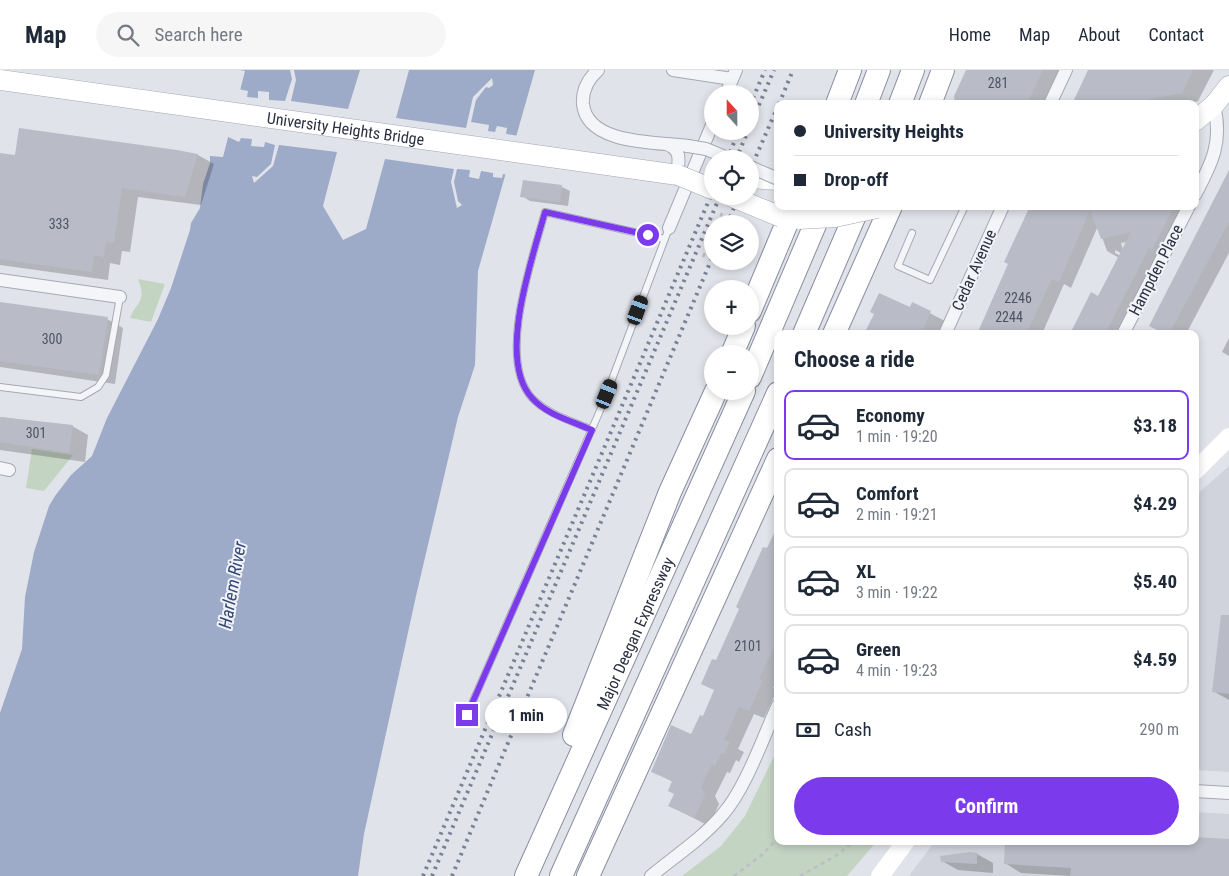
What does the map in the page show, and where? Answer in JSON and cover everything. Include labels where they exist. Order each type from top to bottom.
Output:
[{"type":"highway","points":[[839,100],[850,70]]},
{"type":"highway","points":[[868,100],[879,70]]},
{"type":"highway","points":[[902,100],[913,70]]},
{"type":"highway","points":[[759,356],[821,210]]},
{"type":"highway","points":[[806,330],[876,210]]},
{"type":"highway","points":[[835,330],[877,210]]},
{"type":"highway","points":[[759,290],[791,215]]},
{"type":"highway","points":[[525,876],[597,672],[670,492],[712,400]]},
{"type":"highway","name":"Major Deegan Expressway","points":[[525,876],[740,400]]},
{"type":"highway","name":"Major Deegan Expressway","points":[[561,876],[774,402]]},
{"type":"highway","points":[[588,876],[774,468]]},
{"type":"main road","name":"University Heights Bridge","points":[[0,80],[678,175]]},
{"type":"main road","points":[[1199,118],[1214,105],[1229,86]]},
{"type":"main road","points":[[678,175],[704,176]]},
{"type":"main road","points":[[678,175],[704,186]]},
{"type":"main road","points":[[759,179],[774,180]]},
{"type":"main road","points":[[732,205],[791,215],[834,217],[865,210]]},
{"type":"main road","points":[[1199,467],[1229,437]]},
{"type":"main road","points":[[880,876],[903,845]]},
{"type":"street","points":[[598,70],[588,81],[584,92],[583,104],[591,123],[600,131],[611,136],[710,150]]},
{"type":"street","points":[[673,70],[734,74]]},
{"type":"street","points":[[1052,100],[1066,70]]},
{"type":"street","points":[[1199,187],[1212,162],[1216,149],[1218,128],[1214,105]]},
{"type":"street","points":[[667,234],[706,140]]},
{"type":"street","points":[[664,143],[675,148],[679,153],[678,175]]},
{"type":"street","points":[[759,171],[774,178]]},
{"type":"street","name":"Cedar Avenue","points":[[947,330],[1000,210]]},
{"type":"street","name":"Hampden Place","points":[[1125,330],[1187,210]]},
{"type":"street","points":[[0,280],[120,296]]},
{"type":"street","points":[[651,876],[691,845],[724,814],[742,784],[774,714]]},
{"type":"street","points":[[1199,790],[1229,793]]},
{"type":"lane","points":[[912,233],[898,266],[930,280],[963,210]]},
{"type":"lane","points":[[467,715],[592,430],[667,234],[545,212],[518,315],[516,340],[520,369],[530,396],[538,405],[592,430]]},
{"type":"lane","points":[[0,387],[81,397],[98,386],[106,375],[120,296]]},
{"type":"path","points":[[734,876],[763,854],[774,842]]},
{"type":"path","points":[[800,876],[837,855],[849,845]]},
{"type":"shaded area","points":[[1229,466],[1229,772],[1199,770],[1199,492]]},
{"type":"shaded area","points":[[1199,812],[1229,814],[1229,876],[909,876],[932,845],[1199,845]]},
{"type":"green space","points":[[138,279],[165,284],[151,322],[130,318],[140,301],[142,293]]},
{"type":"green space","points":[[32,449],[73,455],[44,491],[26,488]]},
{"type":"green space","points":[[774,756],[774,845],[874,845],[847,876],[682,876],[721,846],[745,816]]},
{"type":"water","name":"Harlem River","points":[[240,70],[535,70],[478,271],[475,365],[458,417],[416,596],[364,834],[358,876],[0,876],[0,713],[22,649],[25,597],[34,552],[49,506],[71,475],[92,456],[107,418],[158,319],[171,288],[191,223],[200,208],[203,184],[210,163],[210,156],[223,157],[245,71]]},
{"type":"pier","points":[[290,70],[294,70],[296,80],[291,101],[348,109],[360,70],[409,70],[396,118],[466,128],[473,97],[492,78],[493,85],[489,88],[486,87],[476,100],[471,122],[489,125],[488,131],[495,132],[497,126],[507,128],[506,134],[519,136],[508,175],[503,174],[502,178],[493,177],[493,173],[481,171],[479,179],[469,177],[470,170],[457,169],[454,182],[458,201],[462,205],[457,208],[451,182],[454,169],[385,159],[366,229],[343,240],[323,206],[337,152],[279,145],[273,166],[254,183],[252,176],[257,177],[271,164],[275,145],[265,142],[264,147],[251,146],[252,139],[241,138],[239,142],[226,136],[238,89],[248,91],[247,97],[258,98],[258,91],[269,92],[269,100],[285,101],[292,79]]},
{"type":"building","points":[[966,70],[1043,70],[1029,100],[954,100],[954,96]]},
{"type":"building","points":[[1088,70],[1193,70],[1182,93],[1145,100],[1074,100]]},
{"type":"building","points":[[19,128],[198,154],[185,197],[122,188],[114,243],[106,242],[104,257],[94,255],[92,272],[0,259],[0,153],[15,155]]},
{"type":"building","points":[[1229,170],[1229,222],[1171,330],[1157,330],[1149,326]]},
{"type":"building","points":[[523,180],[562,185],[560,202],[520,197]]},
{"type":"building","points":[[1028,210],[1090,210],[1059,282],[1052,279],[1028,330],[979,330],[1008,264],[1004,262]]},
{"type":"building","points":[[1090,210],[1172,210],[1152,250],[1149,248],[1107,330],[1072,330],[1091,292],[1098,296],[1131,232],[1101,239]]},
{"type":"building","points":[[879,293],[910,307],[912,302],[931,311],[923,330],[866,330],[874,314],[870,312]]},
{"type":"building","points":[[0,302],[108,317],[99,375],[0,361]]},
{"type":"building","points":[[0,417],[73,425],[69,453],[0,442]]},
{"type":"building","points":[[774,533],[774,647],[759,679],[763,681],[749,711],[739,707],[724,740],[730,742],[724,754],[721,753],[715,766],[712,764],[701,787],[705,795],[694,818],[668,806],[674,794],[668,791],[672,781],[651,772],[671,725],[691,734],[700,715],[703,716],[714,690],[701,684],[712,659],[716,660],[739,609],[736,607],[763,547],[767,548]]},
{"type":"building","points":[[1221,615],[1229,615],[1229,694],[1212,692]]},
{"type":"building","points":[[1199,837],[1229,839],[1229,876],[1070,876],[1071,868],[1004,864],[1005,845],[1199,845]]},
{"type":"building","points":[[970,852],[977,853],[977,864],[941,862],[940,856]]},
{"type":"railway","points":[[759,85],[765,70]]},
{"type":"railway","points":[[759,105],[774,70]]},
{"type":"railway","points":[[781,100],[793,70]]},
{"type":"railway","points":[[759,150],[774,115]]},
{"type":"railway","points":[[731,150],[735,140]]},
{"type":"railway","points":[[740,150],[744,140]]},
{"type":"railway","points":[[423,876],[707,205]]},
{"type":"railway","points":[[432,876],[716,205]]},
{"type":"railway","points":[[731,215],[735,205]]},
{"type":"railway","points":[[452,876],[707,270]]},
{"type":"route","points":[[467,715],[592,430],[538,405],[530,396],[523,383],[517,354],[518,315],[545,212],[648,235]]}]
